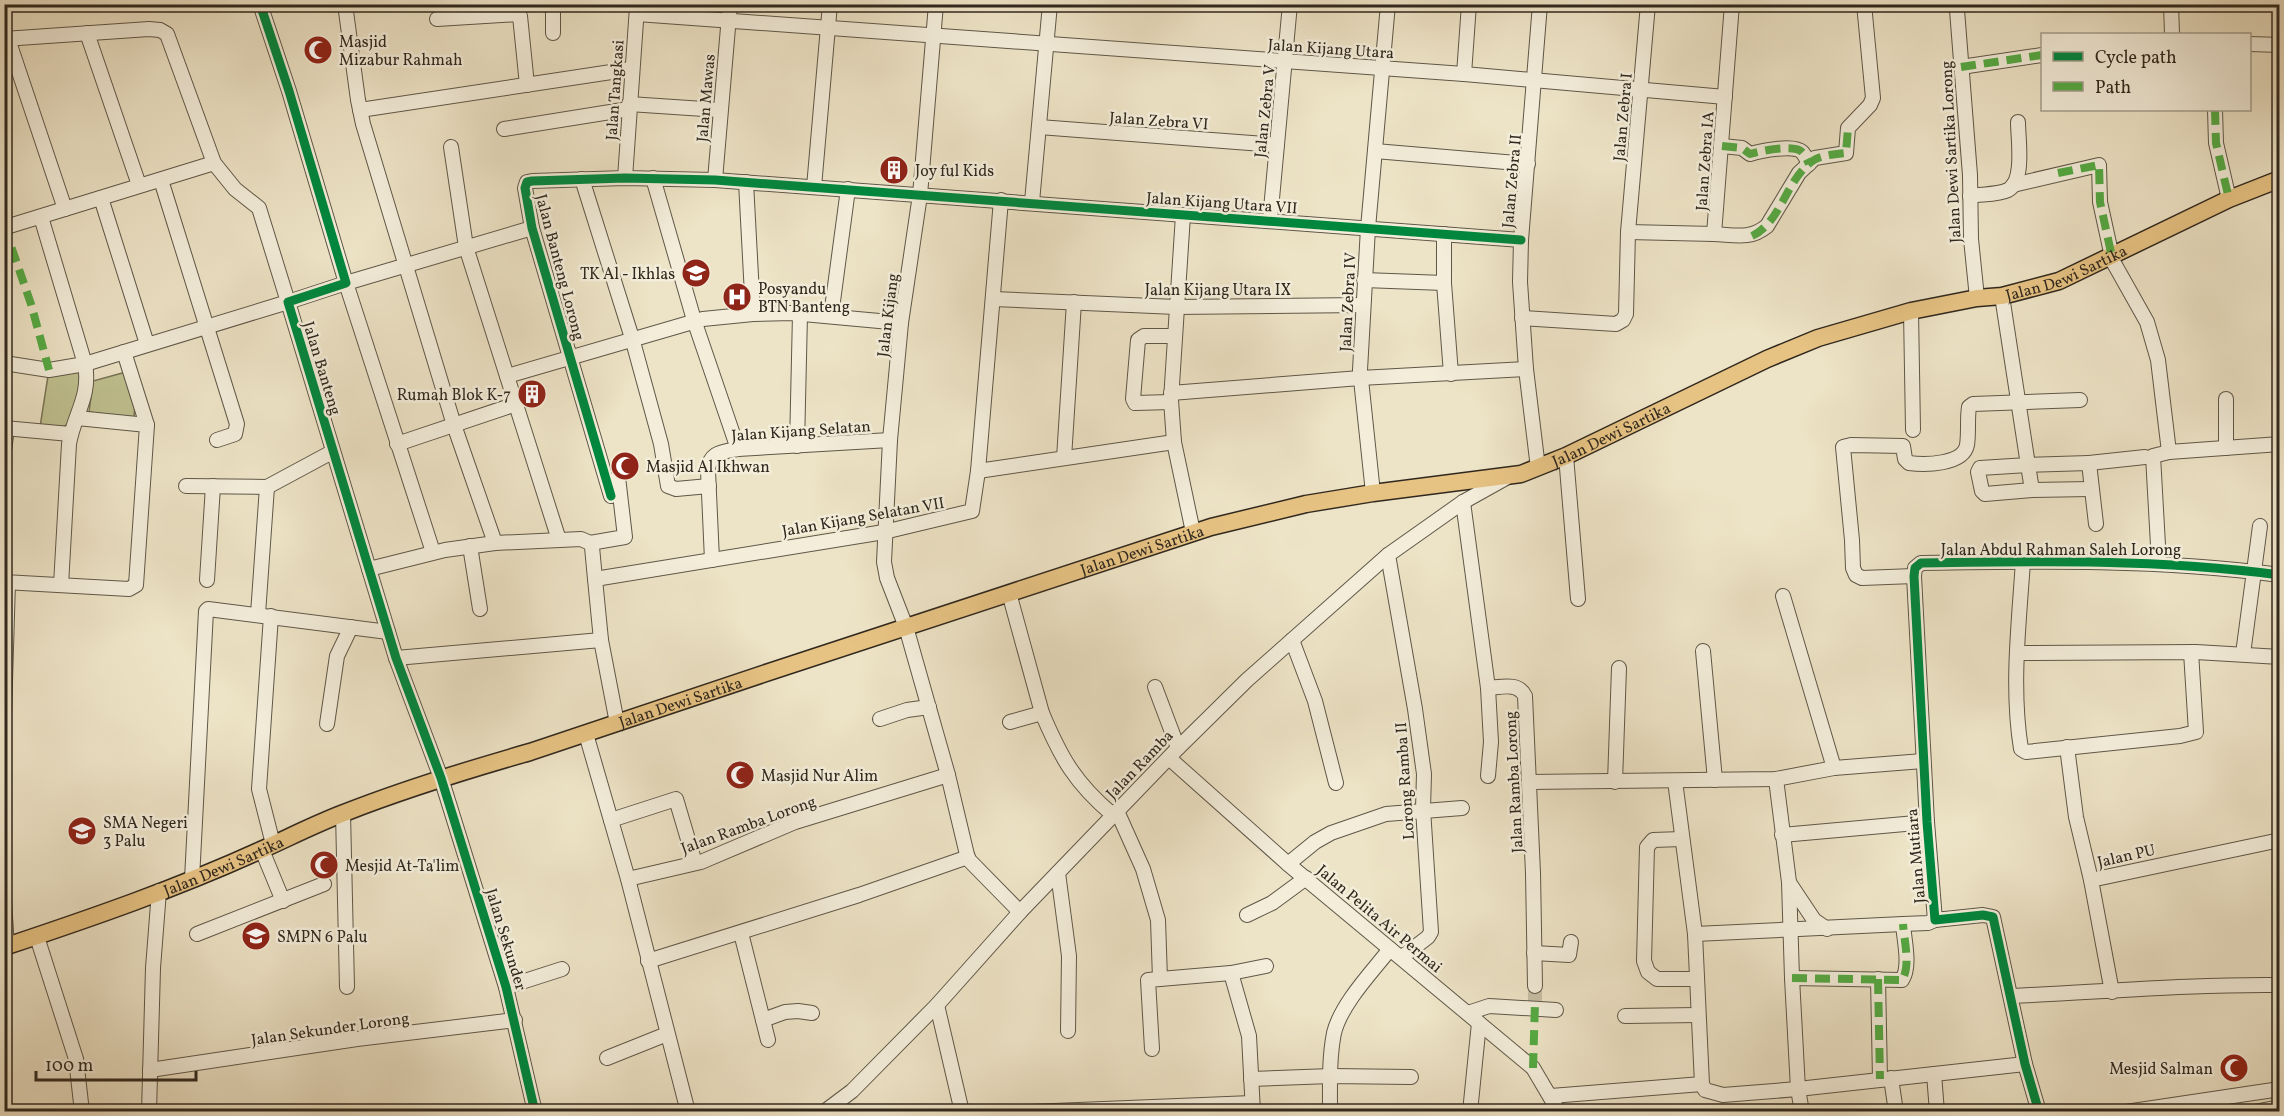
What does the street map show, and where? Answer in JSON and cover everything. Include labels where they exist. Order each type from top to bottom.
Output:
[{"type":"main road","name":"Jalan Dewi Sartika","points":[[6,946],[37,937],[192,879],[343,813],[441,778],[586,734],[1193,532],[1294,506],[1373,493],[1510,476],[1538,468],[1767,359],[1818,338],[1911,311],[1977,298],[2002,296],[2059,281],[2229,200],[2280,179]]},
{"type":"street","points":[[260,4],[292,101],[346,283],[433,552]]},
{"type":"street","points":[[345,4],[360,110],[454,425],[495,543]]},
{"type":"street","points":[[553,4],[553,33]]},
{"type":"street","name":"Jalan Mawas","points":[[714,180],[730,4]]},
{"type":"street","points":[[831,4],[814,187],[920,195]]},
{"type":"street","name":"Jalan Kijang","points":[[906,627],[884,569],[884,532],[901,323],[920,195],[936,4]]},
{"type":"street","points":[[1032,202],[1050,4]]},
{"type":"street","name":"Jalan Zebra V","points":[[1270,220],[1290,4]]},
{"type":"street","name":"Jalan Zebra IV","points":[[1373,493],[1360,378],[1364,280],[1388,4]]},
{"type":"street","points":[[1464,74],[1468,4]]},
{"type":"street","name":"Jalan Zebra II","points":[[1538,468],[1526,369],[1520,282],[1521,240],[1540,4]]},
{"type":"street","name":"Jalan Zebra I","points":[[1522,318],[1616,324],[1623,320],[1626,314],[1628,232],[1648,4]]},
{"type":"street","name":"Jalan Zebra IA","points":[[1628,232],[1714,234],[1732,4]]},
{"type":"street","points":[[1714,234],[1752,236],[1759,233],[1767,226],[1799,173],[1815,158],[1846,153],[1848,128],[1870,105],[1873,87],[1864,4]]},
{"type":"street","name":"Jalan Dewi Sartika Lorong","points":[[1959,4],[1957,10],[1971,239],[1977,298]]},
{"type":"street","points":[[2171,4],[2172,33]]},
{"type":"street","points":[[637,9],[729,20],[934,35]]},
{"type":"street","name":"Jalan Tangkasi","points":[[625,178],[637,9]]},
{"type":"street","points":[[437,19],[518,14],[527,85]]},
{"type":"street","name":"Jalan Banteng","points":[[87,33],[149,29],[160,30],[166,34],[214,163],[235,189],[259,208],[396,658],[441,778]]},
{"type":"street","points":[[65,209],[6,39],[87,33],[139,185]]},
{"type":"street","name":"Jalan Kijang Utara","points":[[934,35],[1534,79],[1725,97]]},
{"type":"street","points":[[2251,44],[2280,45]]},
{"type":"street","points":[[1961,67],[2041,55]]},
{"type":"street","points":[[360,110],[631,69]]},
{"type":"street","points":[[504,129],[629,106],[719,110]]},
{"type":"street","points":[[2215,111],[2216,143],[2229,200]]},
{"type":"street","points":[[1970,196],[2008,189],[2017,179],[2019,168],[2018,122]]},
{"type":"street","name":"Jalan Zebra VI","points":[[1039,127],[1277,145]]},
{"type":"street","points":[[1722,146],[1742,148],[1750,154],[1762,150],[1796,148],[1803,152],[1809,164]]},
{"type":"street","points":[[451,147],[466,247],[559,540]]},
{"type":"street","name":"Jalan Zebra II","points":[[1375,151],[1528,164]]},
{"type":"street","points":[[6,227],[214,163]]},
{"type":"street","points":[[2013,184],[2099,165],[2100,202],[2111,258],[2131,292],[2150,332],[2158,360],[2169,452]]},
{"type":"street","points":[[582,178],[632,338],[661,444],[668,486],[676,489],[709,486]]},
{"type":"street","name":"Jalan Banteng Lorong","points":[[611,496],[532,228],[525,191],[527,182],[582,178],[653,178],[814,187]]},
{"type":"street","points":[[653,178],[694,320],[738,449]]},
{"type":"street","points":[[161,180],[237,424],[235,434],[217,441]]},
{"type":"street","points":[[746,182],[753,314]]},
{"type":"street","points":[[831,316],[848,189]]},
{"type":"street","name":"Jalan Kijang Utara VII","points":[[920,195],[1521,240]]},
{"type":"street","points":[[101,198],[147,344]]},
{"type":"street","name":"Jalan Kijang Selatan VII","points":[[595,579],[884,532],[970,513],[975,503],[1001,201]]},
{"type":"street","points":[[1183,215],[1171,398],[1174,442],[1193,532]]},
{"type":"street","points":[[41,216],[85,364],[87,385],[78,418],[70,434],[61,585]]},
{"type":"street","name":"Jalan Banteng Lorong","points":[[346,283],[532,228]]},
{"type":"street","points":[[1444,234],[1444,283],[1451,374]]},
{"type":"street","points":[[1364,280],[1444,283]]},
{"type":"street","points":[[4,363],[49,370],[85,364],[346,283]]},
{"type":"street","points":[[2002,296],[2032,490]]},
{"type":"street","name":"Jalan Kijang Utara IX","points":[[993,299],[1176,306],[1363,305]]},
{"type":"street","points":[[1064,458],[1074,302]]},
{"type":"street","points":[[1911,311],[1913,430]]},
{"type":"street","points":[[507,376],[694,320],[753,314],[800,314],[901,323]]},
{"type":"street","points":[[797,446],[800,314]]},
{"type":"street","points":[[1174,336],[1144,336],[1138,340],[1133,399],[1135,403],[1360,378],[1526,369]]},
{"type":"street","points":[[4,714],[6,582],[129,589],[135,587],[148,434],[124,352]]},
{"type":"street","points":[[2226,399],[2226,448]]},
{"type":"street","points":[[2018,403],[2080,400]]},
{"type":"street","name":"Jalan Abdul Rahman Saleh Lorong","points":[[2018,403],[1978,404],[1969,407],[1967,447],[1959,457],[1950,461],[1909,463],[1905,459],[1903,446],[1851,445],[1843,447],[1853,568],[1856,575],[1862,578],[1915,572],[1921,563],[2023,561],[2159,563],[2280,575]]},
{"type":"street","points":[[397,444],[516,404]]},
{"type":"street","points":[[78,418],[147,425]]},
{"type":"street","points":[[4,451],[6,428],[70,434]]},
{"type":"street","name":"Jalan Kijang Selatan","points":[[712,560],[708,471],[711,458],[716,453],[738,449],[890,440]]},
{"type":"street","points":[[978,471],[1174,442]]},
{"type":"street","points":[[2159,563],[2153,456],[2169,452],[2280,444]]},
{"type":"street","points":[[186,486],[267,487],[332,452]]},
{"type":"street","points":[[1566,456],[1578,599]]},
{"type":"street","points":[[2091,489],[1985,494],[1982,491],[1978,472],[1980,468],[2089,463],[2145,457]]},
{"type":"street","points":[[2089,463],[2096,524]]},
{"type":"street","name":"Jalan Ramba","points":[[824,1112],[852,1091],[937,1005],[1020,912],[1173,753],[1292,640],[1388,555],[1463,502],[1510,476]]},
{"type":"street","points":[[369,569],[433,552],[470,546],[559,540],[585,540],[590,543],[626,537],[618,477]]},
{"type":"street","points":[[207,580],[213,486]]},
{"type":"street","points":[[267,487],[259,789],[268,847],[283,901]]},
{"type":"street","points":[[1463,502],[1488,688],[1491,742],[1488,776]]},
{"type":"street","points":[[2243,654],[2260,526]]},
{"type":"street","points":[[590,543],[602,639],[617,723]]},
{"type":"street","points":[[470,546],[480,609]]},
{"type":"street","name":"Lorong Ramba II","points":[[1388,555],[1424,774],[1423,809],[1431,932],[1428,937],[1402,957]]},
{"type":"street","points":[[2023,561],[2017,653],[2019,735],[2022,749],[2026,752],[2180,736],[2196,732],[2191,652]]},
{"type":"street","name":"Jalan Mutiara","points":[[1915,572],[1923,761],[1935,920],[1983,915],[1993,917],[2025,1064],[2039,1112]]},
{"type":"street","points":[[1009,593],[1042,713],[1056,747],[1091,797],[1115,813],[1143,869],[1158,920],[1160,979]]},
{"type":"street","points":[[1782,596],[1834,768]]},
{"type":"street","points":[[192,879],[206,611],[208,609],[264,615],[388,632]]},
{"type":"street","points":[[327,724],[337,656],[351,627]]},
{"type":"street","points":[[906,627],[948,775],[968,857],[970,862],[1020,912]]},
{"type":"street","points":[[396,658],[602,639]]},
{"type":"street","points":[[1292,640],[1315,701],[1336,783]]},
{"type":"street","points":[[1703,651],[1715,780]]},
{"type":"street","points":[[2017,653],[2191,652],[2280,657]]},
{"type":"street","points":[[1615,782],[1620,668]]},
{"type":"street","points":[[1155,687],[1173,753]]},
{"type":"street","name":"Jalan Ramba Lorong","points":[[1488,688],[1516,687],[1524,693],[1533,873],[1535,986]]},
{"type":"street","points":[[880,719],[908,710],[929,707]]},
{"type":"street","points":[[1010,722],[1042,713]]},
{"type":"street","points":[[586,734],[628,879],[688,1112]]},
{"type":"street","points":[[2067,747],[2076,817],[2091,880]]},
{"type":"street","name":"Jalan Pelita Air Permai","points":[[1173,753],[1288,864],[1533,1068],[1559,1112]]},
{"type":"street","points":[[1529,782],[1776,778],[1834,768],[1923,761]]},
{"type":"street","name":"Jalan Ramba Lorong","points":[[628,879],[695,863],[728,852],[795,822],[948,775]]},
{"type":"street","name":"Jalan Sekunder","points":[[441,778],[506,987],[535,1112]]},
{"type":"street","points":[[1776,778],[1789,882],[1789,930],[1798,1089],[1802,1112]]},
{"type":"street","points":[[1675,781],[1695,934],[1702,1084],[1706,1090],[1723,1095],[1798,1089],[2025,1064]]},
{"type":"street","points":[[611,820],[676,799],[695,863]]},
{"type":"street","points":[[1288,864],[1315,842],[1336,831],[1388,813],[1462,808]]},
{"type":"street","points":[[343,813],[347,987]]},
{"type":"street","points":[[1782,835],[1927,822]]},
{"type":"street","points":[[1682,839],[1653,840],[1647,847],[1644,961],[1648,972],[1657,979],[1696,979]]},
{"type":"street","name":"Jalan PU","points":[[2112,992],[2091,880],[2280,840]]},
{"type":"street","points":[[648,961],[859,895],[968,857]]},
{"type":"street","points":[[1058,873],[1070,956],[1068,1031]]},
{"type":"street","points":[[1247,915],[1272,903],[1306,878]]},
{"type":"street","points":[[1789,882],[1814,920],[1827,929]]},
{"type":"street","points":[[197,934],[324,884]]},
{"type":"street","points":[[149,1112],[159,891]]},
{"type":"street","points":[[4,902],[6,946]]},
{"type":"street","points":[[1695,934],[1827,929],[1928,923],[1935,920]]},
{"type":"street","points":[[1792,978],[1900,980],[1905,976],[1903,924]]},
{"type":"street","points":[[741,933],[768,1040]]},
{"type":"street","points":[[37,937],[76,1059],[82,1112]]},
{"type":"street","points":[[1534,953],[1569,955],[1571,942]]},
{"type":"street","points":[[1330,1112],[1330,1076],[1334,1033],[1343,1012],[1390,949]]},
{"type":"street","points":[[1152,1049],[1147,983],[1149,980],[1231,973],[1266,966]]},
{"type":"street","points":[[506,987],[562,969]]},
{"type":"street","points":[[1029,1112],[1252,1107],[1249,1036],[1231,973]]},
{"type":"street","points":[[1878,980],[1885,1079],[1896,1112]]},
{"type":"street","points":[[2011,996],[2187,986],[2280,985]]},
{"type":"street","points":[[937,1005],[962,1112]]},
{"type":"street","points":[[1470,1112],[1474,1018],[1489,1006],[1556,1010]]},
{"type":"street","points":[[763,1020],[785,1012],[812,1013]]},
{"type":"street","points":[[1625,1016],[1698,1015]]},
{"type":"street","name":"Jalan Sekunder Lorong","points":[[150,1070],[357,1039],[515,1020]]},
{"type":"street","points":[[607,1058],[667,1034]]},
{"type":"street","points":[[1934,1074],[1937,1112]]},
{"type":"street","points":[[1251,1080],[1330,1076],[1411,1077]]},
{"type":"street","points":[[1551,1096],[1702,1084]]},
{"type":"street","points":[[2126,1112],[2280,1089]]},
{"type":"street","points":[[2254,1112],[2280,1107]]},
{"type":"green space","points":[[82,369],[83,379],[68,424],[57,431],[40,427],[48,376]]},
{"type":"green space","points":[[126,372],[135,402],[134,418],[89,412],[93,381]]},
{"type":"tunnel","points":[[1535,986],[1535,1003]]},
{"type":"marked path","points":[[1961,67],[2041,55]]},
{"type":"marked path","points":[[2215,111],[2216,143],[2229,199]]},
{"type":"marked path","points":[[1752,236],[1770,221],[1797,178],[1814,160],[1846,153],[1848,128]]},
{"type":"marked path","points":[[1722,146],[1742,148],[1750,154],[1777,149],[1798,150],[1803,153],[1809,164]]},
{"type":"marked path","points":[[2058,173],[2099,165],[2100,202],[2112,257]]},
{"type":"marked path","points":[[4,226],[31,304],[49,370]]},
{"type":"marked path","points":[[1792,978],[1902,980],[1907,960],[1903,924]]},
{"type":"marked path","points":[[1878,979],[1880,1079]]},
{"type":"marked path","points":[[1533,1068],[1535,1003]]},
{"type":"cycle path","points":[[260,4],[289,91],[346,283],[288,302],[396,658],[441,778],[506,987],[535,1112]]},
{"type":"cycle path","points":[[611,496],[532,228],[525,188],[527,182],[625,178],[715,180],[1521,240]]},
{"type":"cycle path","points":[[2039,1112],[2025,1064],[1993,917],[1983,915],[1935,920],[1927,822],[1915,568],[1921,563],[2100,562],[2190,566],[2280,575]]},
{"type":"place","name":"Masjid Mizabur Rahmah","points":[[318,50]]},
{"type":"place","name":"Joy ful Kids","points":[[894,170]]},
{"type":"place","name":"TK Al - Ikhlas","points":[[696,273]]},
{"type":"place","name":"Posyandu BTN Banteng","points":[[737,297]]},
{"type":"place","name":"Rumah Blok K-7","points":[[532,394]]},
{"type":"place","name":"Masjid Al Ikhwan","points":[[625,466]]},
{"type":"place","name":"Masjid Nur Alim","points":[[740,775]]},
{"type":"place","name":"SMA Negeri 3 Palu","points":[[82,831]]},
{"type":"place","name":"Mesjid At-Ta'lim","points":[[324,865]]},
{"type":"place","name":"SMPN 6 Palu","points":[[256,936]]},
{"type":"place","name":"Mesjid Salman","points":[[2234,1068]]}]
